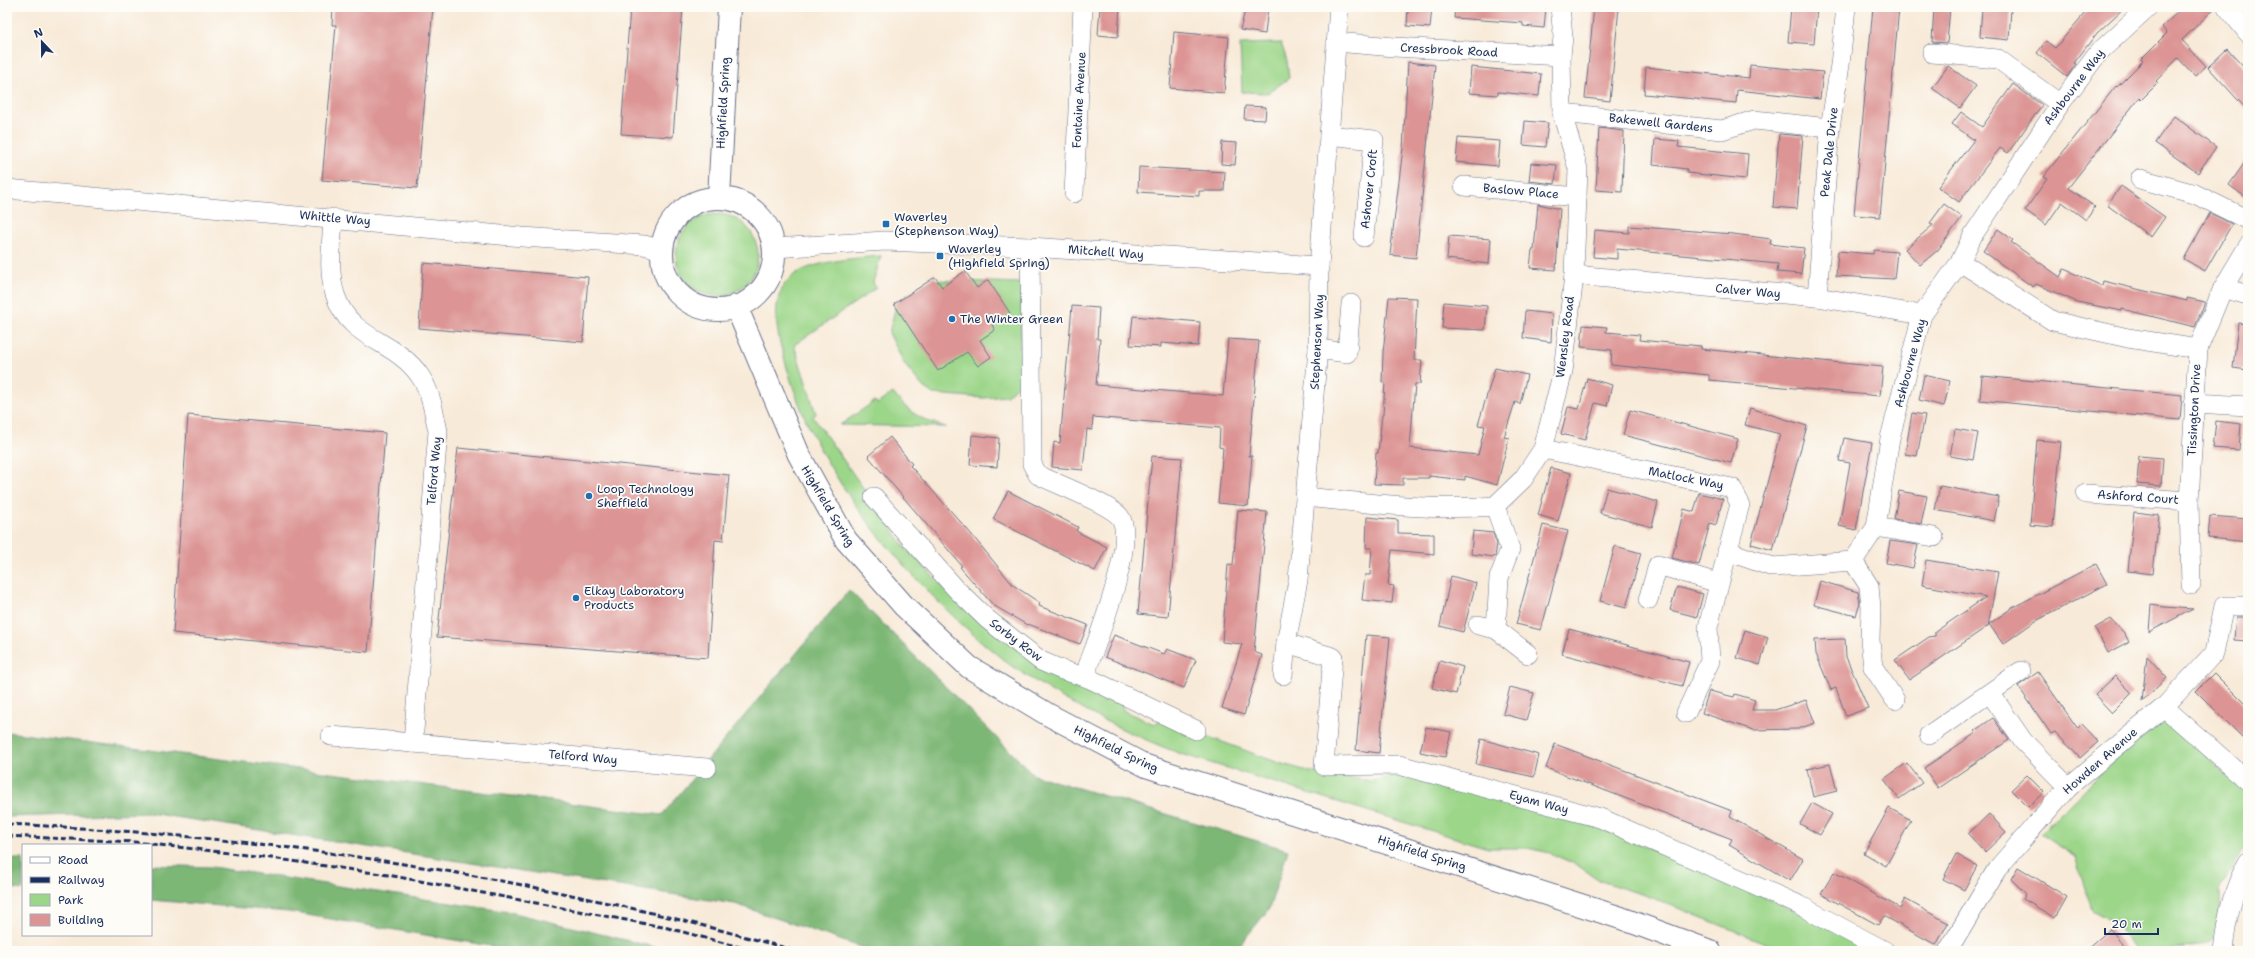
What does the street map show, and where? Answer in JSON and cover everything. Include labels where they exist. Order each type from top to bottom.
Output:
[{"type":"main road","name":"Highfield Spring","points":[[719,198],[729,7]]},
{"type":"main road","points":[[719,198],[743,204],[758,215],[769,230],[774,248],[773,265],[767,282],[756,295],[736,306],[721,309],[706,309],[689,302],[675,291],[665,275],[662,265],[662,250],[664,237],[678,215],[688,206],[705,199],[719,198]]},
{"type":"main road","name":"Highfield Spring","points":[[736,306],[798,455],[846,540],[904,606],[969,667],[1047,714],[1146,766],[1621,918],[1710,951]]},
{"type":"street","name":"Fontaine Avenue","points":[[1074,193],[1083,7]]},
{"type":"street","name":"Stephenson Way","points":[[1283,675],[1286,643],[1298,580],[1318,349],[1319,266],[1339,7]]},
{"type":"street","name":"Wensley Road","points":[[1495,506],[1523,479],[1542,450],[1563,371],[1574,275],[1578,169],[1562,113],[1561,56],[1563,37],[1560,7]]},
{"type":"street","name":"Peak Dale Drive","points":[[1817,297],[1830,128],[1840,65],[1846,7]]},
{"type":"street","name":"Ashbourne Way","points":[[1852,560],[1876,527],[1890,438],[1922,314],[1960,262],[1973,235],[2060,104],[2099,52],[2148,7]]},
{"type":"street","points":[[2227,7],[2248,33]]},
{"type":"street","name":"Cressbrook Road","points":[[1336,42],[1394,47],[1561,56]]},
{"type":"street","points":[[1932,53],[1998,59],[2060,104]]},
{"type":"street","name":"Bakewell Gardens","points":[[1562,113],[1722,130],[1754,120],[1830,128]]},
{"type":"street","name":"Ashover Croft","points":[[1329,135],[1374,140],[1364,237]]},
{"type":"street","points":[[2140,179],[2195,194],[2248,220]]},
{"type":"street","name":"Baslow Place","points":[[1464,186],[1577,197]]},
{"type":"street","name":"Whittle Way","points":[[7,189],[522,236],[644,245],[662,250]]},
{"type":"street","name":"Telford Way","points":[[333,218],[332,271],[335,296],[346,318],[361,333],[378,341],[402,357],[420,376],[432,402],[438,431],[413,743]]},
{"type":"street","name":"Mitchell Way","points":[[774,248],[885,241],[1030,247],[1319,266]]},
{"type":"street","name":"Tissington Drive","points":[[2191,585],[2189,501],[2198,349],[2223,288],[2248,246]]},
{"type":"street","points":[[1030,247],[1032,464],[1038,475],[1108,508],[1120,516],[1124,526],[1124,543],[1115,590],[1088,666],[1088,678]]},
{"type":"street","points":[[1960,262],[2053,321],[2128,338],[2198,349]]},
{"type":"street","name":"Calver Way","points":[[1574,275],[1817,297],[1922,314]]},
{"type":"street","points":[[2223,288],[2248,295]]},
{"type":"street","points":[[1318,349],[1347,353],[1351,304]]},
{"type":"street","points":[[2194,403],[2248,406]]},
{"type":"street","name":"Matlock Way","points":[[1542,450],[1732,488],[1740,504],[1718,582],[1708,627],[1710,661],[1686,713]]},
{"type":"street","name":"Ashford Court","points":[[2086,494],[2189,501]]},
{"type":"street","name":"Sorby Row","points":[[874,497],[957,590],[987,619],[1041,661],[1062,670],[1088,678],[1196,730]]},
{"type":"street","points":[[1305,497],[1401,506],[1459,509],[1495,506],[1510,549],[1499,578],[1487,627],[1528,654]]},
{"type":"street","points":[[1876,527],[1934,537]]},
{"type":"street","points":[[1727,551],[1773,567],[1852,560],[1869,586],[1871,608],[1870,640],[1873,666],[1895,700]]},
{"type":"street","points":[[1648,600],[1658,566],[1718,582]]},
{"type":"street","name":"Howden Avenue","points":[[1948,951],[1997,869],[2068,787],[2164,707],[2214,653],[2224,606],[2248,606]]},
{"type":"street","name":"Eyam Way","points":[[1286,643],[1333,657],[1324,766],[1399,766],[1600,818],[1799,904],[1884,951]]},
{"type":"street","points":[[1929,736],[2021,671]]},
{"type":"street","points":[[1990,693],[2023,741],[2068,787]]},
{"type":"street","points":[[2164,707],[2248,781]]},
{"type":"street","name":"Telford Way","points":[[331,736],[707,768]]},
{"type":"street","points":[[2223,951],[2225,927],[2242,872],[2248,862]]},
{"type":"green space","points":[[1281,43],[1287,61],[1289,78],[1268,93],[1242,92],[1240,44]]},
{"type":"green space","points":[[717,214],[733,217],[746,226],[755,239],[758,255],[755,271],[746,284],[733,293],[717,296],[701,293],[688,284],[679,271],[676,255],[679,239],[688,226],[701,217]]},
{"type":"green space","points":[[881,256],[873,282],[876,288],[794,345],[816,414],[813,417],[907,550],[970,613],[1056,676],[1119,701],[1124,711],[1154,724],[1163,720],[1279,763],[1311,772],[1372,781],[1404,772],[1535,803],[1721,876],[1878,951],[1785,951],[1653,898],[1601,881],[1577,865],[1550,853],[1527,848],[1488,848],[1181,754],[1124,730],[1088,712],[1052,692],[1012,666],[943,607],[888,547],[840,482],[820,449],[798,402],[781,348],[777,327],[777,306],[783,286],[798,272],[820,264],[833,261]]},
{"type":"green space","points":[[931,280],[1022,283],[1020,383],[1007,396],[983,398],[933,394],[923,387],[905,365],[889,333],[897,302]]},
{"type":"green space","points":[[893,393],[898,400],[916,415],[930,422],[946,427],[840,425],[875,401],[877,404]]},
{"type":"green space","points":[[849,590],[1034,775],[1288,850],[1269,909],[1235,951],[872,951],[735,904],[149,813],[7,817],[7,732],[662,815]]},
{"type":"green space","points":[[2163,720],[2173,729],[2191,738],[2207,757],[2248,796],[2248,842],[2219,890],[2220,934],[2207,944],[2172,949],[2170,951],[2134,951],[2135,949],[2117,924],[2092,910],[2075,857],[2040,834],[2111,763]]},
{"type":"green space","points":[[7,859],[22,859],[22,890],[7,888]]},
{"type":"green space","points":[[152,865],[212,867],[510,912],[671,951],[520,951],[289,912],[152,900]]},
{"type":"building","points":[[333,7],[433,7],[417,188],[322,180],[336,25],[332,25]]},
{"type":"building","points":[[630,7],[683,7],[673,137],[621,134]]},
{"type":"building","points":[[1100,7],[1120,7],[1118,37],[1098,35]]},
{"type":"building","points":[[1246,7],[1268,7],[1265,34],[1240,30]]},
{"type":"building","points":[[1408,7],[1432,7],[1430,28],[1407,26]]},
{"type":"building","points":[[1455,7],[1546,7],[1544,28],[1523,26],[1523,23],[1454,18]]},
{"type":"building","points":[[1594,7],[1619,7],[1610,101],[1585,98]]},
{"type":"building","points":[[1791,7],[1817,7],[1814,44],[1788,42]]},
{"type":"building","points":[[1873,7],[1899,7],[1880,217],[1854,215]]},
{"type":"building","points":[[1934,7],[1950,7],[1947,43],[1932,42]]},
{"type":"building","points":[[1982,7],[2011,8],[2009,40],[1980,37]]},
{"type":"building","points":[[2090,7],[2125,7],[2097,33],[2074,63],[2076,64],[2067,77],[2037,53],[2046,41],[2055,48]]},
{"type":"building","points":[[2183,7],[2216,7],[2182,40],[2206,66],[2195,76],[2178,58],[2156,81],[2158,83],[2141,100],[2139,98],[2068,188],[2095,207],[2086,220],[2062,202],[2046,225],[2025,210],[2047,179],[2043,177],[2116,86],[2117,87],[2143,61],[2141,59],[2167,33],[2162,27]]},
{"type":"building","points":[[1174,32],[1229,37],[1224,93],[1170,88]]},
{"type":"building","points":[[2227,49],[2248,72],[2248,111],[2208,67]]},
{"type":"building","points":[[1408,62],[1435,65],[1416,258],[1390,255],[1403,148]]},
{"type":"building","points":[[1750,65],[1823,72],[1820,99],[1737,90],[1736,103],[1644,94],[1646,67],[1749,78]]},
{"type":"building","points":[[1948,66],[1976,86],[1960,108],[1932,88]]},
{"type":"building","points":[[1471,67],[1541,74],[1539,96],[1498,92],[1498,95],[1469,93]]},
{"type":"building","points":[[2013,84],[2042,105],[2008,153],[2000,148],[1959,202],[1938,187],[1974,140],[1952,124],[1961,112],[1982,127]]},
{"type":"building","points":[[1245,106],[1266,107],[1265,120],[1244,119]]},
{"type":"building","points":[[2174,116],[2216,147],[2198,173],[2155,143]]},
{"type":"building","points":[[1525,121],[1548,123],[1545,147],[1523,145]]},
{"type":"building","points":[[1599,128],[1624,131],[1622,192],[1596,190]]},
{"type":"building","points":[[1779,134],[1803,136],[1797,209],[1773,207]]},
{"type":"building","points":[[1458,138],[1500,141],[1498,166],[1456,162]]},
{"type":"building","points":[[1655,139],[1679,141],[1678,147],[1748,154],[1746,179],[1687,173],[1687,169],[1653,165]]},
{"type":"building","points":[[1222,142],[1237,143],[1235,165],[1221,164]]},
{"type":"building","points":[[2248,158],[2248,199],[2229,185]]},
{"type":"building","points":[[1531,163],[1557,165],[1555,184],[1529,181]]},
{"type":"building","points":[[1139,167],[1225,172],[1224,191],[1199,191],[1199,196],[1138,192]]},
{"type":"building","points":[[2121,186],[2165,217],[2151,237],[2107,205]]},
{"type":"building","points":[[1538,204],[1560,209],[1556,270],[1530,268],[1532,250],[1534,250]]},
{"type":"building","points":[[1944,204],[1962,217],[1938,250],[1920,265],[1905,249],[1933,225],[1930,223]]},
{"type":"building","points":[[2210,213],[2232,224],[2205,271],[2184,259]]},
{"type":"building","points":[[1629,226],[1733,234],[1771,239],[1770,244],[1804,248],[1801,274],[1777,272],[1778,264],[1617,249],[1617,259],[1593,257],[1595,230],[1629,233]]},
{"type":"building","points":[[1998,229],[2013,240],[2011,242],[2060,277],[2064,269],[2102,286],[2103,281],[2187,301],[2187,298],[2205,302],[2195,327],[2122,309],[2122,311],[2077,302],[2036,284],[2033,287],[1983,251]]},
{"type":"building","points":[[1449,236],[1491,239],[1489,264],[1447,259]]},
{"type":"building","points":[[1874,250],[1897,252],[1894,279],[1836,276],[1838,251],[1873,254]]},
{"type":"building","points":[[423,263],[588,277],[583,342],[419,328]]},
{"type":"building","name":"The Winter Green","points":[[965,271],[977,288],[988,280],[1010,313],[992,325],[995,330],[980,340],[991,357],[978,366],[967,352],[938,371],[894,304],[935,277],[942,287]]},
{"type":"building","points":[[1389,297],[1417,298],[1414,360],[1422,360],[1420,384],[1415,384],[1410,448],[1478,455],[1485,426],[1478,425],[1495,368],[1527,375],[1520,404],[1515,402],[1504,437],[1509,438],[1497,485],[1465,476],[1465,480],[1429,476],[1429,478],[1403,478],[1403,485],[1374,484],[1376,453],[1378,453],[1383,415],[1385,382],[1382,382],[1383,353]]},
{"type":"building","points":[[1444,302],[1487,306],[1485,330],[1442,328]]},
{"type":"building","points":[[1072,306],[1099,308],[1097,339],[1100,339],[1096,385],[1223,396],[1228,339],[1259,341],[1249,456],[1252,456],[1248,506],[1218,503],[1223,448],[1219,447],[1220,428],[1093,417],[1092,430],[1087,429],[1083,470],[1052,467],[1054,442],[1060,443]]},
{"type":"building","points":[[1525,311],[1552,314],[1551,342],[1523,338]]},
{"type":"building","points":[[1133,316],[1200,322],[1198,346],[1161,343],[1161,347],[1130,345]]},
{"type":"building","points":[[2238,323],[2248,324],[2248,370],[2233,368]]},
{"type":"building","points":[[1583,325],[1607,327],[1606,332],[1640,335],[1639,340],[1701,346],[1701,349],[1883,367],[1880,396],[1709,380],[1709,375],[1611,365],[1612,350],[1581,347]]},
{"type":"building","points":[[1924,375],[1950,381],[1944,406],[1919,400]]},
{"type":"building","points":[[1982,376],[2182,395],[2180,420],[1980,400]]},
{"type":"building","points":[[1587,378],[1612,385],[1607,406],[1595,403],[1585,440],[1561,434],[1568,407],[1579,409]]},
{"type":"building","points":[[1750,408],[1807,426],[1773,550],[1751,544],[1780,434],[1745,425]]},
{"type":"building","points":[[1630,410],[1738,439],[1731,463],[1623,435]]},
{"type":"building","points":[[1912,413],[1925,415],[1917,456],[1905,454]]},
{"type":"building","points":[[188,415],[385,433],[368,652],[173,633]]},
{"type":"building","points":[[2216,421],[2241,424],[2239,450],[2213,448]]},
{"type":"building","points":[[1955,429],[1978,433],[1973,460],[1950,456]]},
{"type":"building","points":[[972,435],[999,438],[997,467],[970,465]]},
{"type":"building","points":[[890,437],[912,464],[910,466],[967,529],[1013,585],[1040,603],[1039,606],[1088,625],[1080,644],[1028,624],[1027,625],[993,605],[960,567],[962,566],[868,456]]},
{"type":"building","points":[[1844,438],[1872,443],[1856,530],[1839,526],[1850,463],[1839,461]]},
{"type":"building","points":[[2037,440],[2061,442],[2053,527],[2030,525]]},
{"type":"building","points":[[458,448],[729,475],[723,541],[715,540],[708,658],[437,637]]},
{"type":"building","points":[[1152,456],[1182,458],[1168,617],[1138,614]]},
{"type":"building","points":[[2139,456],[2163,458],[2161,486],[2137,484]]},
{"type":"building","points":[[1551,468],[1571,473],[1558,521],[1538,515]]},
{"type":"building","points":[[1940,486],[1999,497],[1994,521],[1935,510]]},
{"type":"building","points":[[1607,488],[1658,502],[1652,527],[1600,513]]},
{"type":"building","points":[[1008,491],[1078,527],[1076,531],[1107,547],[1095,571],[993,519]]},
{"type":"building","points":[[1899,491],[1927,496],[1921,524],[1894,519]]},
{"type":"building","points":[[1699,493],[1723,499],[1716,525],[1710,523],[1699,565],[1672,558],[1684,509],[1694,512]]},
{"type":"building","points":[[1238,510],[1267,512],[1254,652],[1262,655],[1244,715],[1222,708],[1242,644],[1222,642],[1228,564],[1233,565]]},
{"type":"building","points":[[2134,512],[2159,515],[2153,574],[2128,571]]},
{"type":"building","points":[[2210,516],[2248,519],[2248,542],[2208,538]]},
{"type":"building","points":[[1367,517],[1398,520],[1398,533],[1434,534],[1434,554],[1392,550],[1388,585],[1394,586],[1392,603],[1362,600],[1365,575],[1370,575],[1372,548],[1366,548]]},
{"type":"building","points":[[1543,525],[1568,531],[1541,630],[1516,624]]},
{"type":"building","points":[[1473,531],[1493,533],[1497,544],[1495,557],[1471,554]]},
{"type":"building","points":[[1890,541],[1918,545],[1913,568],[1886,563]]},
{"type":"building","points":[[1615,546],[1641,553],[1626,608],[1600,601]]},
{"type":"building","points":[[1926,560],[1998,572],[1988,626],[1909,680],[1895,660],[1929,637],[1935,636],[1935,632],[1986,597],[1922,585]]},
{"type":"building","points":[[2096,564],[2107,584],[2034,622],[2003,644],[1989,624],[2012,608]]},
{"type":"building","points":[[1451,576],[1476,583],[1463,632],[1440,626]]},
{"type":"building","points":[[1820,581],[1858,592],[1860,604],[1856,616],[1814,605]]},
{"type":"building","points":[[1677,587],[1703,594],[1697,617],[1670,610]]},
{"type":"building","points":[[2151,605],[2164,607],[2193,609],[2149,632]]},
{"type":"building","points":[[2236,617],[2248,617],[2248,641],[2234,640]]},
{"type":"building","points":[[2111,619],[2125,634],[2129,642],[2108,653],[2095,628]]},
{"type":"building","points":[[1569,629],[1689,662],[1682,686],[1562,654]]},
{"type":"building","points":[[1745,630],[1768,637],[1760,665],[1737,658]]},
{"type":"building","points":[[1114,635],[1164,654],[1167,649],[1196,660],[1184,688],[1105,657]]},
{"type":"building","points":[[1366,635],[1390,637],[1379,753],[1356,750]]},
{"type":"building","points":[[1845,639],[1846,657],[1868,708],[1846,716],[1836,688],[1831,690],[1816,654],[1815,640]]},
{"type":"building","points":[[2147,656],[2167,678],[2142,701]]},
{"type":"building","points":[[1440,660],[1463,667],[1456,694],[1432,688]]},
{"type":"building","points":[[2038,672],[2078,729],[2082,725],[2098,742],[2080,758],[2055,732],[2051,734],[2018,686]]},
{"type":"building","points":[[2214,673],[2248,707],[2248,743],[2196,691]]},
{"type":"building","points":[[2115,676],[2132,693],[2112,713],[2095,695]]},
{"type":"building","points":[[1510,687],[1534,693],[1526,720],[1503,714]]},
{"type":"building","points":[[1709,691],[1734,697],[1735,694],[1755,700],[1752,710],[1775,710],[1806,700],[1815,723],[1798,729],[1753,730],[1702,713]]},
{"type":"building","points":[[1993,718],[2009,740],[1938,788],[1924,768],[1976,733],[1974,731]]},
{"type":"building","points":[[1426,727],[1451,732],[1445,757],[1420,752]]},
{"type":"building","points":[[1481,739],[1539,755],[1534,777],[1476,764]]},
{"type":"building","points":[[1555,744],[1732,811],[1730,817],[1803,859],[1790,881],[1729,845],[1732,839],[1546,768]]},
{"type":"building","points":[[1907,763],[1922,783],[1899,799],[1884,779]]},
{"type":"building","points":[[1830,764],[1837,791],[1813,797],[1807,769]]},
{"type":"building","points":[[2027,775],[2044,792],[2028,807],[2011,790]]},
{"type":"building","points":[[1812,803],[1832,814],[1820,835],[1800,824]]},
{"type":"building","points":[[1889,808],[1911,820],[1886,866],[1864,853]]},
{"type":"building","points":[[1989,814],[2006,832],[1985,852],[1968,834]]},
{"type":"building","points":[[1956,854],[1977,866],[1964,890],[1943,879]]},
{"type":"building","points":[[2018,867],[2067,897],[2055,918],[2023,899],[2026,894],[2011,879]]},
{"type":"building","points":[[1834,872],[1900,908],[1905,899],[1948,923],[1936,945],[1884,916],[1878,925],[1821,894]]},
{"type":"building","points":[[2110,929],[2129,951],[2085,951]]},
{"type":"railway","points":[[7,824],[206,838],[405,864],[504,881],[602,902],[700,925],[796,951]]},
{"type":"railway","points":[[7,836],[151,844]]},
{"type":"railway","points":[[152,844],[264,857],[388,875],[668,928],[754,951]]},
{"type":"place","name":"Waverley (Stephenson Way)","points":[[886,224]]},
{"type":"place","name":"Waverley (Highfield Spring)","points":[[940,256]]},
{"type":"place","name":"The Winter Green","points":[[952,319]]},
{"type":"place","name":"Loop Technology Sheffield","points":[[589,496]]},
{"type":"place","name":"Elkay Laboratory Products","points":[[576,598]]}]
